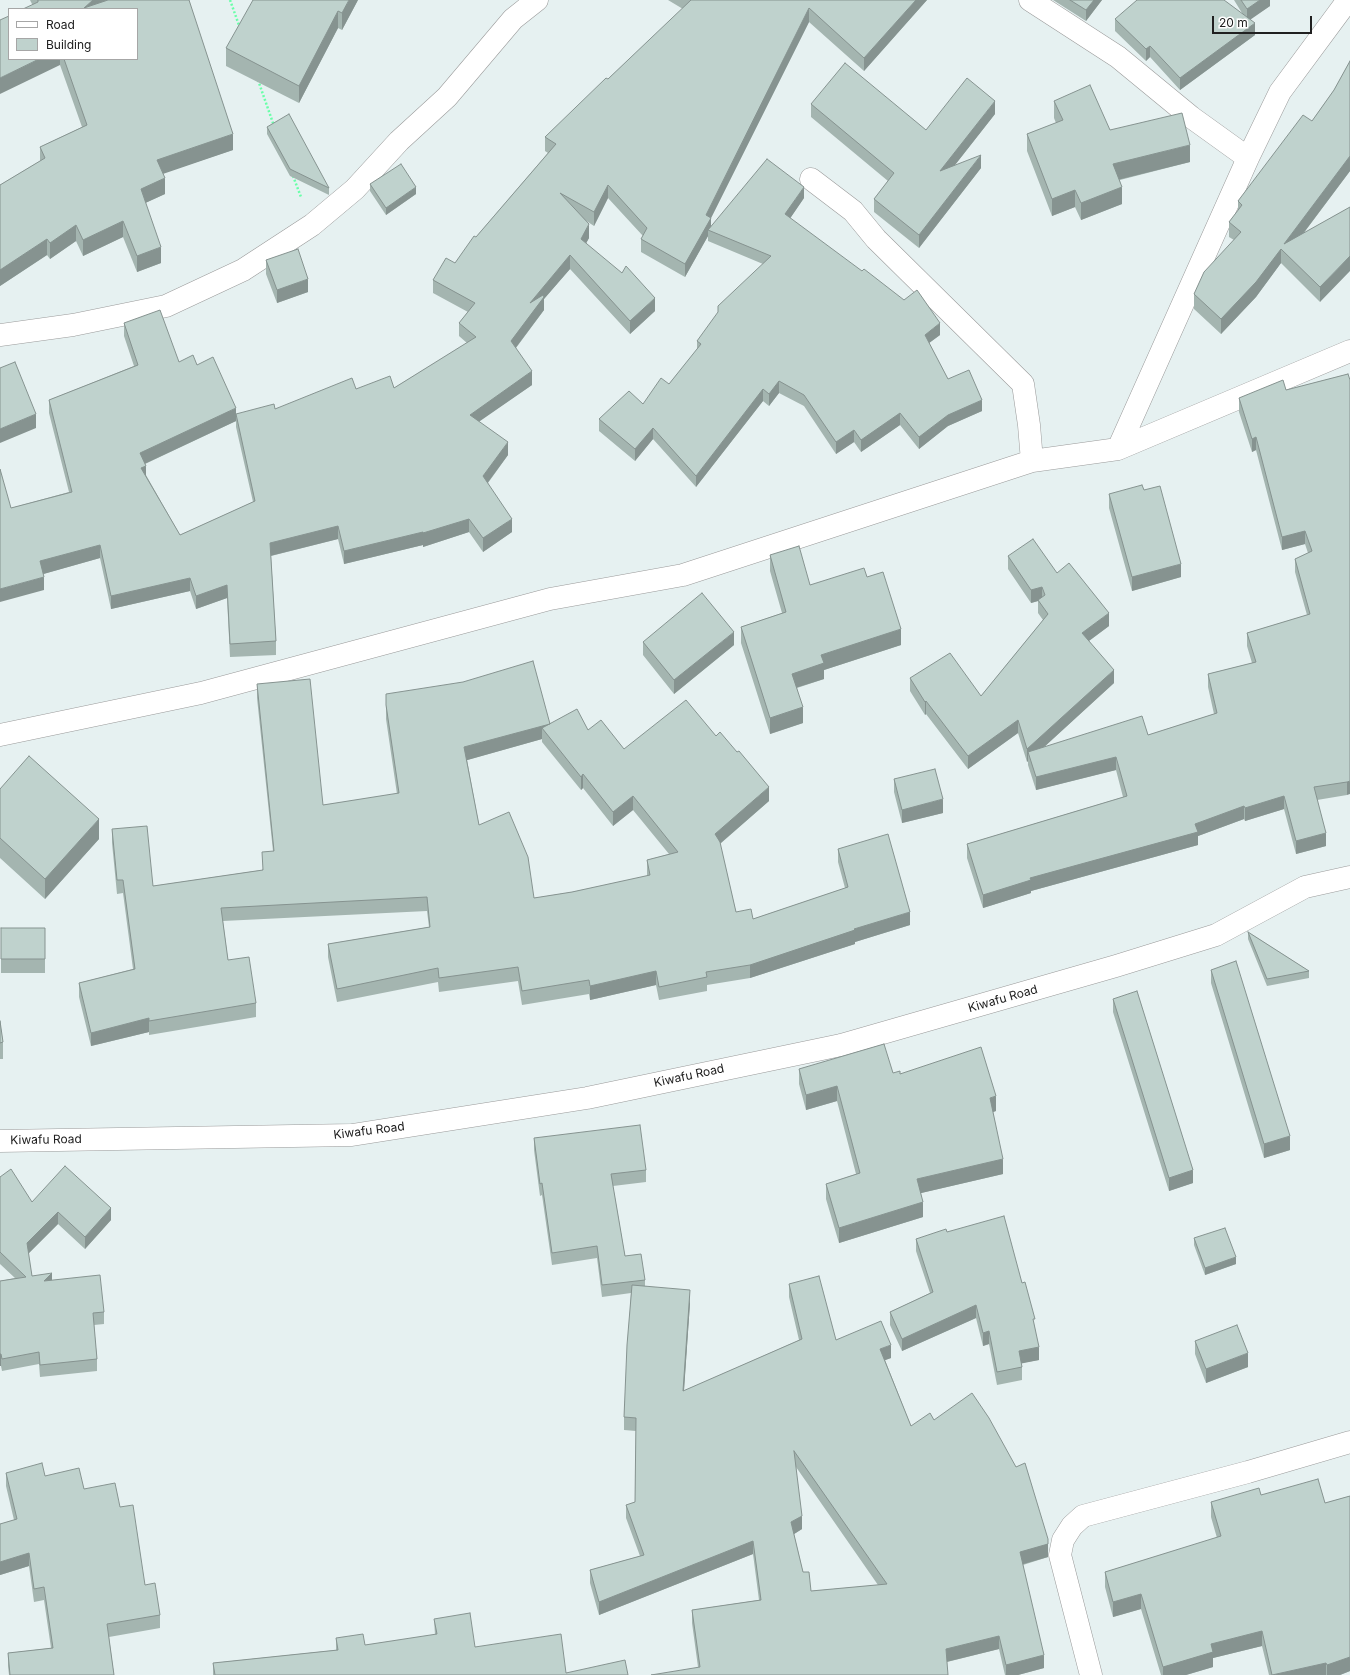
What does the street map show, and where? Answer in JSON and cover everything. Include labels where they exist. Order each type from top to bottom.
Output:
[{"type":"street","points":[[0,335],[73,325],[166,306],[243,270],[312,225],[354,189],[399,141],[447,97],[516,10],[537,0]]},
{"type":"street","points":[[1030,0],[1118,57],[1191,117],[1248,158]]},
{"type":"street","points":[[1118,449],[1248,158],[1280,92],[1348,0]]},
{"type":"street","points":[[811,179],[853,211],[876,239],[1023,384],[1032,461]]},
{"type":"street","points":[[0,735],[201,694],[550,599],[683,575],[1032,461],[1118,449],[1350,351]]},
{"type":"street","name":"Kiwafu Road","points":[[0,1141],[352,1135],[587,1098],[841,1045],[1108,969],[1216,935],[1305,887],[1350,877]]},
{"type":"street","points":[[1091,1675],[1060,1555],[1063,1540],[1072,1526],[1083,1516],[1248,1472],[1350,1442]]},
{"type":"path","points":[[230,0],[240,30]]},
{"type":"path","points":[[256,74],[274,126]]},
{"type":"path","points":[[290,170],[312,225]]},
{"type":"building","points":[[38,0],[93,0],[84,8],[25,8],[38,2]]},
{"type":"building","points":[[108,0],[189,0],[233,134],[157,160],[165,178],[141,189],[161,247],[137,256],[123,221],[83,240],[76,225],[50,243],[47,239],[0,270],[0,185],[45,158],[40,147],[87,125],[64,60],[138,60],[138,8],[84,8]]},
{"type":"building","points":[[253,0],[349,0],[342,13],[338,11],[299,86],[226,48]]},
{"type":"building","points":[[691,0],[916,0],[864,58],[809,8],[706,215],[711,218],[685,264],[641,239],[647,228],[608,185],[594,212],[560,193],[589,224],[581,239],[622,273],[626,266],[655,298],[630,321],[570,255],[530,303],[543,295],[544,297],[511,341],[532,371],[470,415],[508,442],[483,476],[512,519],[483,538],[469,519],[423,533],[344,551],[338,526],[270,543],[276,641],[230,644],[227,585],[196,596],[190,578],[111,596],[100,545],[40,561],[44,577],[0,589],[0,469],[11,508],[72,492],[49,400],[138,365],[124,323],[160,310],[179,362],[193,355],[197,365],[213,357],[236,408],[140,453],[146,466],[141,468],[180,535],[255,501],[236,414],[274,404],[275,409],[352,378],[356,389],[390,376],[394,388],[476,337],[459,323],[475,303],[433,280],[446,258],[455,263],[474,236],[476,237],[556,144],[545,137],[606,78],[608,79]]},
{"type":"building","points":[[1070,0],[1094,0],[1086,10]]},
{"type":"building","points":[[1137,0],[1224,0],[1255,23],[1180,78],[1150,46],[1146,49],[1115,19]]},
{"type":"building","points":[[1241,0],[1260,0],[1247,9]]},
{"type":"building","points":[[8,16],[8,60],[37,60],[0,78],[0,20]]},
{"type":"building","points":[[1350,61],[1350,156],[1284,244],[1350,207],[1350,256],[1320,287],[1281,249],[1256,282],[1221,319],[1194,294],[1204,272],[1241,232],[1229,222],[1242,205],[1238,201],[1303,115],[1312,121],[1334,90]]},
{"type":"building","points":[[845,63],[926,130],[967,78],[995,101],[940,171],[981,155],[919,235],[874,199],[894,173],[811,104]]},
{"type":"building","points":[[1090,85],[1110,130],[1182,113],[1190,145],[1113,164],[1122,187],[1081,203],[1075,190],[1052,199],[1027,134],[1063,120],[1054,101]]},
{"type":"building","points":[[289,114],[329,188],[290,169],[267,127]]},
{"type":"building","points":[[767,159],[804,187],[785,214],[862,271],[864,269],[904,300],[917,290],[940,323],[925,335],[948,379],[969,370],[982,400],[948,415],[919,437],[900,413],[861,440],[854,430],[836,442],[804,395],[779,381],[769,394],[763,389],[696,476],[653,428],[635,449],[599,419],[629,391],[643,404],[661,378],[669,384],[701,344],[697,341],[718,312],[718,306],[771,256],[708,230]]},
{"type":"building","points":[[401,164],[416,187],[386,208],[370,184]]},
{"type":"building","points":[[298,249],[308,279],[277,290],[266,260]]},
{"type":"building","points":[[15,362],[36,414],[0,429],[0,368]]},
{"type":"building","points":[[1348,374],[1350,380],[1350,781],[1314,787],[1326,833],[1296,841],[1284,796],[1245,808],[1244,806],[1195,824],[1198,832],[1030,878],[1031,880],[983,895],[967,844],[1127,796],[1116,757],[1036,777],[1028,752],[1142,716],[1148,735],[1217,713],[1208,674],[1256,662],[1247,633],[1310,614],[1295,559],[1312,551],[1305,531],[1282,537],[1256,437],[1252,439],[1239,398],[1283,380],[1286,390]]},
{"type":"building","points":[[1142,485],[1144,490],[1160,486],[1181,564],[1132,577],[1109,494]]},
{"type":"building","points":[[1033,539],[1057,573],[1069,563],[1109,613],[1082,633],[1114,670],[1027,749],[1018,720],[968,756],[926,701],[925,702],[910,678],[950,653],[981,696],[1048,614],[1038,600],[1045,595],[1042,587],[1031,590],[1008,556]]},
{"type":"building","points":[[799,546],[810,585],[864,568],[867,577],[883,572],[901,629],[821,655],[824,663],[792,674],[803,707],[770,718],[741,627],[786,612],[770,555]]},
{"type":"building","points":[[702,593],[734,632],[674,680],[643,642]]},
{"type":"building","points":[[533,661],[550,724],[577,709],[588,730],[601,720],[624,749],[686,700],[716,736],[720,732],[737,752],[739,751],[769,787],[715,834],[720,842],[736,912],[751,909],[753,919],[848,887],[838,849],[888,834],[910,912],[854,929],[855,930],[750,965],[706,972],[707,977],[659,987],[656,971],[590,986],[589,980],[522,991],[518,967],[439,978],[438,968],[337,989],[328,944],[430,927],[427,897],[221,908],[228,960],[249,957],[256,1003],[149,1021],[149,1018],[91,1033],[79,983],[135,969],[123,880],[117,880],[112,829],[147,826],[153,886],[263,870],[262,852],[274,851],[257,684],[310,679],[323,805],[399,793],[386,705],[386,694],[463,682]],"holes":[[[549,724],[542,728],[581,777],[583,774],[613,812],[633,796],[678,852],[647,860],[650,875],[572,892],[534,898],[528,857],[509,812],[479,825],[464,747]]]},
{"type":"building","points":[[29,756],[99,819],[45,879],[0,838],[0,789]]},
{"type":"building","points":[[935,769],[943,799],[902,810],[894,779]]},
{"type":"building","points":[[1,928],[45,928],[45,959],[1,959]]},
{"type":"building","points":[[1248,932],[1309,971],[1267,979]]},
{"type":"building","points":[[1236,961],[1290,1136],[1264,1144],[1211,970]]},
{"type":"building","points":[[1137,991],[1193,1170],[1169,1178],[1113,999]]},
{"type":"building","points":[[0,1021],[3,1042],[0,1043]]},
{"type":"building","points":[[884,1044],[893,1073],[900,1071],[900,1074],[981,1047],[996,1096],[990,1098],[1003,1159],[917,1179],[923,1202],[839,1228],[826,1184],[860,1173],[837,1086],[806,1095],[799,1069]]},
{"type":"building","points":[[640,1125],[646,1170],[611,1174],[625,1256],[641,1254],[645,1280],[602,1285],[597,1246],[552,1253],[534,1138]]},
{"type":"building","points":[[65,1166],[111,1208],[85,1237],[58,1212],[27,1243],[32,1276],[52,1273],[44,1281],[100,1275],[104,1312],[93,1313],[97,1359],[40,1365],[39,1352],[2,1359],[0,1354],[0,1281],[26,1277],[0,1252],[0,1177],[11,1169],[32,1202]]},
{"type":"building","points":[[1004,1216],[1022,1283],[1025,1282],[1035,1319],[1033,1319],[1039,1347],[1019,1351],[1022,1367],[997,1372],[989,1331],[983,1333],[976,1305],[902,1339],[890,1312],[933,1292],[916,1239],[946,1229],[947,1232]]},
{"type":"building","points":[[1225,1228],[1236,1257],[1205,1268],[1194,1238]]},
{"type":"building","points":[[819,1276],[836,1340],[881,1321],[891,1345],[880,1349],[911,1426],[930,1413],[934,1420],[972,1393],[989,1418],[1016,1467],[1025,1463],[1048,1539],[1048,1544],[1020,1552],[1044,1655],[1006,1665],[999,1636],[946,1649],[948,1675],[651,1675],[700,1667],[692,1610],[761,1600],[753,1541],[599,1602],[590,1570],[644,1555],[626,1505],[635,1502],[636,1418],[624,1417],[627,1345],[632,1285],[690,1290],[683,1391],[802,1339],[789,1284]],"holes":[[[794,1451],[887,1584],[811,1591],[809,1572],[803,1572],[791,1522],[802,1516]]]},
{"type":"building","points":[[1237,1325],[1248,1353],[1206,1369],[1195,1341]]},
{"type":"building","points":[[42,1463],[45,1476],[79,1468],[84,1489],[115,1483],[120,1507],[133,1505],[145,1585],[155,1583],[160,1615],[107,1624],[114,1675],[10,1675],[8,1653],[53,1648],[44,1587],[34,1589],[29,1553],[0,1562],[0,1524],[17,1519],[6,1473]]},
{"type":"building","points":[[1318,1479],[1325,1503],[1350,1496],[1350,1657],[1327,1665],[1326,1663],[1272,1675],[1262,1631],[1211,1644],[1213,1652],[1163,1667],[1141,1594],[1113,1602],[1105,1572],[1221,1536],[1211,1502],[1259,1488],[1261,1495]]},
{"type":"building","points":[[470,1613],[475,1647],[561,1634],[566,1673],[625,1660],[628,1675],[215,1675],[213,1663],[338,1650],[336,1638],[363,1634],[365,1645],[437,1634],[434,1619]]}]
